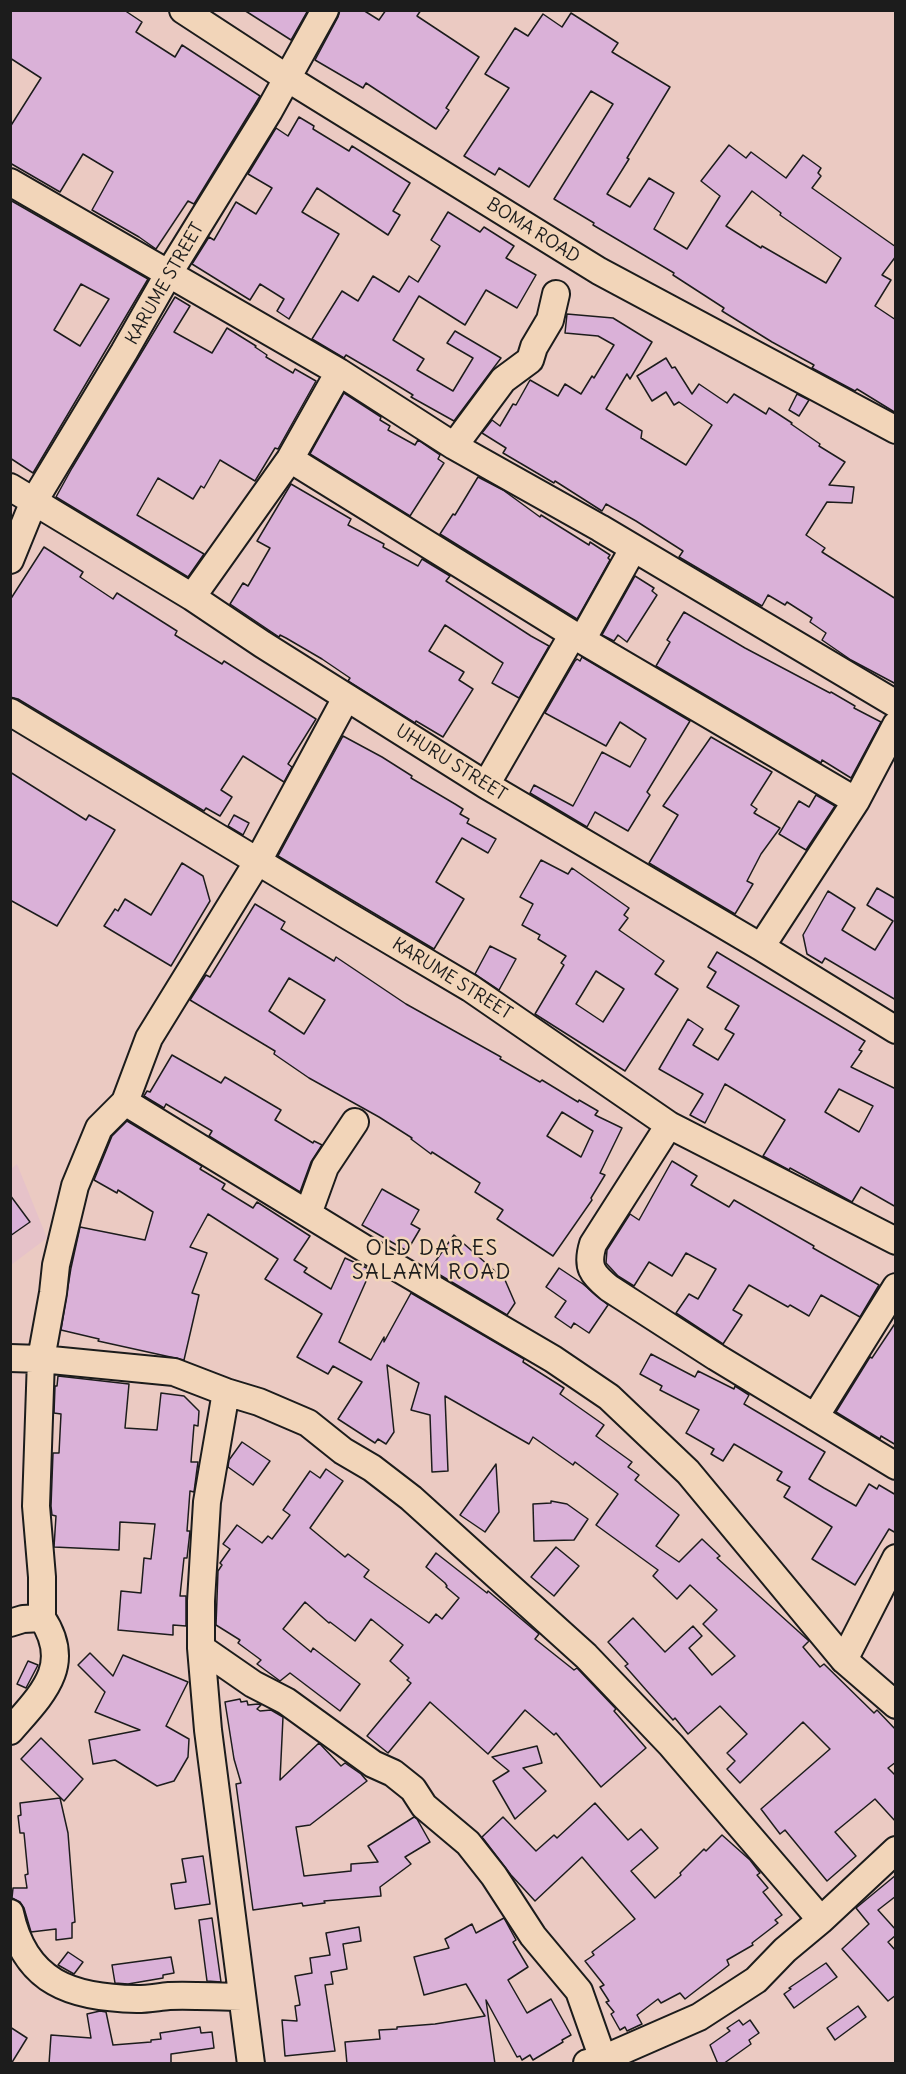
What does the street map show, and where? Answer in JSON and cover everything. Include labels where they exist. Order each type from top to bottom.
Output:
[{"type":"street","name":"BOMA ROAD","points":[[183,10],[287,78],[599,271],[896,430]]},
{"type":"street","name":"KARUME STREET","points":[[10,560],[34,501],[326,10]]},
{"type":"street","points":[[10,182],[339,372],[454,446],[896,704]]},
{"type":"street","points":[[454,446],[503,380],[530,360],[534,347],[550,320],[556,294]]},
{"type":"street","points":[[192,597],[290,459],[339,372]]},
{"type":"street","points":[[290,459],[582,640],[856,801]]},
{"type":"street","name":"UHURU STREET","points":[[10,487],[192,597],[346,698],[486,785],[761,947],[896,1030]]},
{"type":"street","points":[[582,640],[633,549]]},
{"type":"street","points":[[486,785],[573,634],[582,640]]},
{"type":"street","points":[[10,1731],[42,1692],[52,1671],[56,1651],[55,1641],[42,1618],[36,1506],[41,1359],[56,1265],[75,1186],[99,1128],[125,1102],[149,1038],[258,861],[346,698]]},
{"type":"street","name":"KARUME STREET","points":[[10,712],[470,988],[669,1125],[896,1241]]},
{"type":"street","points":[[761,947],[856,801],[896,725]]},
{"type":"street","points":[[125,1102],[308,1214],[553,1359],[609,1397],[687,1472],[844,1659],[896,1705]]},
{"type":"street","points":[[308,1214],[325,1167],[355,1122]]},
{"type":"street","points":[[669,1125],[593,1244],[590,1263],[594,1275],[609,1288],[707,1351],[896,1466]]},
{"type":"street","points":[[815,1418],[896,1287]]},
{"type":"street","points":[[10,1358],[174,1372],[259,1402],[308,1423],[343,1451],[372,1468],[411,1498],[586,1656],[629,1700],[821,1920]]},
{"type":"street","points":[[226,1392],[207,1502],[201,1601],[201,1648],[208,1730],[250,2064]]},
{"type":"street","points":[[844,1659],[896,1558]]},
{"type":"street","points":[[10,1623],[23,1619],[42,1618]]},
{"type":"street","points":[[201,1648],[253,1684],[286,1701],[373,1764],[393,1773],[413,1789],[424,1806],[468,1844],[494,1876],[533,1936],[579,1991],[595,2061],[699,2017],[756,1980],[785,1950],[821,1920],[896,1850]]},
{"type":"street","points":[[10,1913],[13,1927],[35,1968],[55,1983],[68,1989],[129,1999],[169,1996],[242,1997]]},
{"type":"shaded area","points":[[17,1164],[47,1238],[11,1265],[11,1169]]},
{"type":"building","points":[[10,10],[124,10],[142,22],[136,32],[175,57],[182,45],[260,96],[194,204],[188,201],[156,249],[92,210],[113,172],[83,154],[60,192],[10,163],[10,127],[41,78],[10,58]]},
{"type":"building","points":[[244,10],[308,10],[291,40]]},
{"type":"building","points":[[340,10],[363,10],[379,20],[386,10],[421,10],[417,16],[479,57],[446,108],[449,110],[436,129],[366,83],[363,88],[315,60]]},
{"type":"building","points":[[571,13],[618,43],[612,52],[670,87],[607,194],[630,207],[649,178],[674,193],[654,229],[687,249],[720,196],[701,181],[729,145],[746,158],[751,152],[786,178],[803,155],[821,168],[818,173],[821,176],[812,188],[896,247],[896,256],[882,275],[891,280],[875,306],[896,320],[896,413],[857,389],[855,391],[812,368],[814,365],[722,311],[724,308],[673,275],[674,273],[554,199],[613,104],[591,91],[529,187],[499,168],[495,175],[464,156],[509,88],[485,74],[515,28],[528,36],[543,14],[562,27]],"holes":[[[752,191],[781,213],[780,215],[841,258],[826,283],[726,226]]]},
{"type":"building","points":[[299,117],[314,126],[313,129],[349,151],[352,146],[410,183],[393,211],[400,215],[388,235],[317,188],[302,212],[339,234],[289,319],[277,311],[284,299],[260,284],[250,300],[192,264],[209,237],[214,240],[236,202],[256,214],[272,188],[248,174],[276,128],[288,136]]},
{"type":"building","points":[[10,200],[148,279],[33,473],[10,458]],"holes":[[[81,284],[109,299],[80,346],[54,330]]]},
{"type":"building","points":[[448,212],[480,232],[484,227],[514,246],[506,258],[536,275],[517,308],[486,290],[465,325],[419,296],[393,340],[424,359],[417,370],[453,391],[473,358],[447,343],[455,331],[501,358],[454,421],[411,397],[413,395],[346,355],[344,358],[312,339],[342,291],[358,301],[373,276],[399,292],[409,276],[418,282],[440,246],[431,240]]},
{"type":"building","points":[[175,297],[190,306],[174,332],[212,353],[227,328],[256,346],[267,355],[266,357],[293,373],[295,369],[316,381],[278,449],[275,448],[255,481],[220,460],[204,488],[201,486],[193,499],[158,478],[137,515],[204,554],[188,577],[56,497]]},
{"type":"building","points":[[567,314],[613,318],[652,342],[630,379],[627,374],[606,409],[642,431],[641,438],[686,465],[712,425],[679,402],[674,405],[666,392],[652,401],[637,376],[666,358],[672,368],[675,367],[692,394],[699,384],[727,403],[734,394],[766,414],[769,408],[820,444],[819,446],[845,462],[829,485],[854,487],[852,503],[827,502],[806,535],[825,548],[822,552],[896,599],[896,684],[851,660],[822,640],[826,633],[810,622],[812,618],[787,602],[785,605],[768,595],[762,606],[679,557],[683,551],[636,521],[606,504],[602,511],[555,481],[554,483],[503,453],[506,448],[482,433],[492,420],[500,426],[513,404],[516,405],[530,380],[558,396],[565,384],[581,394],[592,376],[594,378],[614,345],[598,336],[565,333]]},
{"type":"building","points":[[344,393],[381,417],[380,420],[390,426],[388,430],[415,445],[418,440],[440,455],[438,459],[444,463],[410,516],[310,454]]},
{"type":"building","points":[[797,394],[809,400],[799,416],[789,410]]},
{"type":"building","points":[[478,477],[503,490],[540,517],[541,515],[589,545],[590,542],[610,555],[608,558],[610,560],[577,619],[440,534],[453,514],[455,515]]},
{"type":"building","points":[[291,484],[351,519],[348,525],[384,544],[383,547],[418,566],[422,559],[450,576],[446,581],[549,646],[519,698],[492,683],[503,663],[445,625],[429,651],[464,672],[459,680],[473,689],[443,737],[416,721],[415,723],[348,681],[350,678],[322,659],[286,638],[280,635],[279,637],[230,604],[243,583],[248,586],[270,548],[257,541]]},
{"type":"building","points":[[44,547],[83,572],[80,577],[113,599],[117,593],[177,631],[175,635],[222,664],[224,661],[316,719],[288,764],[292,767],[284,782],[243,756],[221,790],[232,797],[220,816],[206,808],[204,811],[18,699],[10,697],[10,600]]},
{"type":"building","points":[[635,576],[654,588],[652,591],[657,595],[627,642],[618,635],[614,641],[602,635]]},
{"type":"building","points":[[684,612],[745,648],[831,692],[855,706],[854,708],[881,722],[851,778],[822,760],[821,763],[656,666],[670,642],[667,640]]},
{"type":"building","points":[[582,657],[690,721],[647,792],[650,795],[628,831],[595,812],[587,827],[530,793],[534,785],[573,806],[602,752],[630,767],[646,739],[620,722],[606,746],[545,713],[575,661],[577,659],[580,661]]},
{"type":"building","points":[[343,736],[382,757],[412,776],[411,778],[463,809],[460,814],[469,819],[467,823],[496,839],[488,853],[462,838],[436,882],[464,899],[434,949],[278,856]]},
{"type":"building","points":[[711,737],[772,772],[751,805],[757,809],[754,813],[780,828],[761,854],[747,881],[753,884],[735,914],[649,863],[678,815],[663,806]]},
{"type":"building","points":[[10,772],[86,820],[89,815],[115,830],[57,926],[10,900]]},
{"type":"building","points":[[816,795],[835,806],[806,850],[779,834],[799,801],[809,807]]},
{"type":"building","points":[[234,815],[249,823],[243,835],[228,826]]},
{"type":"building","points":[[541,860],[568,874],[572,868],[629,908],[624,915],[628,918],[619,930],[664,961],[655,974],[678,989],[625,1071],[535,1014],[564,965],[561,963],[566,956],[538,939],[540,935],[522,925],[533,904],[520,897]],"holes":[[[596,971],[624,989],[603,1022],[576,1004]]]},
{"type":"building","points":[[182,863],[203,876],[210,901],[171,966],[104,926],[115,909],[118,911],[125,899],[151,915]]},
{"type":"building","points":[[877,888],[896,899],[896,1000],[825,958],[822,963],[807,954],[803,935],[828,891],[855,908],[842,930],[875,950],[893,921],[867,905]]},
{"type":"building","points":[[255,904],[285,922],[281,929],[334,961],[336,957],[406,1004],[501,1057],[500,1059],[540,1082],[542,1080],[578,1102],[579,1100],[598,1111],[595,1115],[622,1128],[600,1173],[605,1175],[591,1198],[592,1200],[553,1256],[497,1219],[503,1210],[475,1192],[480,1183],[432,1152],[431,1154],[412,1138],[379,1117],[309,1078],[274,1054],[275,1051],[190,1000],[206,975],[210,977]],"holes":[[[289,978],[325,1000],[304,1034],[269,1011]],[[562,1112],[593,1131],[581,1157],[547,1136]]]},
{"type":"building","points":[[490,946],[516,959],[499,990],[475,974]]},
{"type":"building","points":[[717,952],[865,1041],[859,1050],[862,1051],[851,1067],[896,1089],[896,1207],[861,1187],[852,1202],[763,1156],[785,1120],[725,1084],[705,1123],[690,1115],[703,1094],[659,1069],[688,1019],[703,1029],[693,1045],[718,1060],[734,1034],[725,1029],[739,1006],[707,987],[716,972],[708,967]],"holes":[[[839,1089],[873,1106],[859,1132],[825,1112]]]},
{"type":"building","points":[[172,1055],[221,1083],[225,1077],[281,1110],[275,1120],[313,1143],[314,1141],[322,1145],[311,1162],[300,1192],[209,1136],[212,1131],[166,1104],[164,1108],[144,1096],[147,1091],[150,1092]]},
{"type":"building","points":[[127,1121],[202,1166],[200,1169],[225,1184],[222,1189],[253,1208],[257,1202],[310,1236],[294,1260],[307,1268],[304,1272],[331,1289],[345,1258],[371,1270],[339,1342],[371,1360],[384,1337],[384,1342],[411,1293],[524,1359],[523,1362],[564,1388],[560,1394],[604,1425],[596,1436],[632,1462],[628,1467],[639,1475],[635,1480],[679,1515],[656,1546],[679,1562],[702,1539],[720,1556],[717,1558],[809,1641],[803,1647],[820,1667],[824,1664],[874,1713],[877,1710],[896,1730],[896,1762],[888,1768],[896,1776],[896,1822],[875,1799],[835,1832],[856,1856],[827,1881],[785,1830],[780,1834],[761,1809],[830,1749],[803,1722],[740,1783],[727,1769],[735,1761],[727,1753],[747,1734],[720,1706],[688,1734],[625,1666],[628,1664],[608,1642],[633,1618],[665,1652],[693,1626],[702,1636],[689,1648],[712,1675],[735,1656],[703,1624],[717,1610],[690,1585],[677,1599],[653,1576],[658,1570],[596,1525],[618,1494],[575,1462],[573,1465],[533,1437],[529,1444],[445,1396],[448,1471],[432,1472],[430,1415],[411,1410],[419,1383],[387,1365],[394,1432],[386,1444],[378,1439],[375,1443],[338,1419],[362,1382],[333,1366],[328,1374],[297,1357],[322,1314],[265,1279],[278,1259],[208,1214],[190,1247],[207,1253],[192,1293],[199,1295],[184,1360],[98,1341],[99,1339],[61,1330],[80,1227],[145,1240],[153,1212],[118,1190],[117,1193],[94,1180],[112,1136]]},
{"type":"building","points":[[672,1161],[697,1176],[691,1185],[729,1207],[734,1200],[879,1285],[860,1317],[821,1295],[809,1316],[749,1285],[733,1310],[742,1315],[723,1344],[676,1313],[689,1294],[698,1299],[716,1269],[686,1253],[672,1276],[649,1262],[634,1286],[618,1276],[606,1263],[607,1250],[630,1214],[639,1220]]},
{"type":"building","points":[[382,1189],[419,1210],[411,1224],[420,1229],[407,1251],[362,1225]]},
{"type":"building","points":[[10,1195],[30,1222],[10,1236]]},
{"type":"building","points":[[454,1235],[505,1280],[515,1303],[507,1315],[430,1269]]},
{"type":"building","points":[[559,1268],[608,1305],[589,1333],[574,1323],[571,1328],[555,1317],[566,1301],[546,1287]]},
{"type":"building","points":[[896,1322],[896,1445],[881,1436],[880,1439],[836,1412],[870,1357],[872,1358]]},
{"type":"building","points":[[651,1354],[695,1377],[698,1371],[734,1389],[735,1386],[749,1395],[744,1404],[825,1452],[809,1479],[824,1488],[856,1506],[869,1484],[877,1489],[879,1485],[896,1495],[896,1533],[889,1529],[855,1585],[812,1559],[832,1527],[784,1497],[790,1487],[777,1480],[782,1472],[734,1444],[723,1461],[711,1454],[714,1449],[686,1433],[699,1410],[660,1390],[662,1386],[640,1374]]},
{"type":"building","points":[[58,1376],[129,1384],[125,1428],[157,1430],[161,1393],[184,1396],[199,1411],[198,1426],[194,1425],[191,1462],[198,1462],[194,1492],[190,1491],[187,1531],[190,1531],[187,1558],[184,1558],[180,1596],[186,1596],[186,1626],[173,1625],[173,1635],[118,1630],[121,1591],[141,1593],[144,1558],[151,1559],[155,1524],[120,1522],[119,1550],[54,1547],[56,1516],[52,1515],[51,1506],[53,1453],[59,1453],[61,1414],[54,1413],[55,1386],[57,1386]]},
{"type":"building","points":[[242,1442],[270,1461],[253,1485],[228,1467],[229,1460]]},
{"type":"building","points":[[496,1464],[499,1512],[485,1532],[460,1515]]},
{"type":"building","points":[[326,1469],[343,1481],[310,1528],[345,1557],[348,1554],[369,1570],[364,1577],[429,1623],[436,1614],[442,1619],[459,1598],[426,1567],[436,1553],[487,1593],[488,1591],[539,1634],[535,1639],[574,1670],[577,1668],[616,1709],[614,1711],[646,1748],[601,1787],[556,1733],[554,1735],[525,1710],[488,1754],[430,1702],[388,1753],[367,1736],[411,1683],[407,1680],[409,1678],[390,1661],[403,1645],[371,1619],[355,1641],[305,1602],[283,1629],[311,1652],[313,1648],[360,1684],[340,1711],[290,1673],[280,1681],[257,1664],[261,1660],[238,1643],[240,1640],[216,1625],[218,1571],[222,1565],[220,1563],[230,1549],[223,1544],[237,1525],[262,1543],[268,1536],[272,1539],[290,1515],[283,1510],[310,1471],[320,1478]]},
{"type":"building","points":[[551,1501],[567,1504],[588,1519],[574,1540],[534,1541],[533,1504],[551,1503]]},
{"type":"building","points":[[556,1547],[579,1566],[554,1596],[531,1577]]},
{"type":"building","points":[[90,1653],[113,1676],[123,1655],[188,1682],[166,1726],[189,1739],[188,1757],[174,1781],[157,1786],[115,1760],[93,1764],[89,1740],[140,1730],[95,1712],[105,1692],[78,1665]]},
{"type":"building","points":[[28,1661],[38,1665],[26,1688],[17,1684]]},
{"type":"building","points":[[240,1699],[241,1702],[247,1701],[248,1705],[261,1705],[257,1709],[260,1711],[271,1710],[283,1717],[280,1780],[319,1743],[341,1766],[345,1763],[367,1781],[310,1825],[296,1827],[304,1876],[351,1871],[351,1864],[378,1862],[368,1846],[414,1817],[417,1819],[430,1842],[405,1857],[411,1864],[380,1887],[381,1896],[253,1910],[236,1784],[241,1783],[234,1759],[225,1702]]},
{"type":"building","points":[[41,1738],[83,1779],[64,1801],[21,1759]]},
{"type":"building","points":[[537,1746],[542,1763],[523,1768],[546,1791],[515,1819],[493,1781],[509,1771],[492,1757]]},
{"type":"building","points":[[60,1798],[68,1833],[75,1922],[72,1923],[72,1938],[56,1940],[56,1929],[31,1932],[24,1908],[20,1902],[12,1898],[13,1888],[27,1888],[24,1833],[20,1833],[18,1816],[21,1815],[20,1803]]},
{"type":"building","points":[[595,1803],[628,1840],[641,1829],[658,1848],[631,1871],[655,1898],[681,1875],[680,1873],[704,1849],[706,1851],[722,1835],[750,1860],[760,1873],[757,1875],[768,1888],[763,1892],[782,1915],[775,1920],[778,1923],[752,1943],[753,1945],[727,1960],[729,1965],[685,1999],[680,1993],[661,2003],[658,1999],[637,2015],[642,2024],[627,2031],[625,2027],[620,2030],[611,2014],[614,2012],[606,2002],[609,2001],[600,1987],[604,1985],[585,1961],[594,1955],[592,1952],[635,1919],[582,1857],[535,1901],[511,1875],[482,1837],[503,1817],[536,1851],[554,1835],[557,1838]]},
{"type":"building","points":[[203,1856],[210,1904],[175,1909],[171,1884],[186,1882],[182,1859]]},
{"type":"building","points":[[896,1875],[896,1896],[878,1910],[896,1930],[896,1935],[888,1942],[896,1951],[896,1995],[888,2001],[842,1949],[869,1924],[856,1908]]},
{"type":"building","points":[[212,1918],[221,1982],[207,1981],[199,1920]]},
{"type":"building","points":[[504,1918],[516,1940],[513,1942],[528,1967],[508,1980],[527,2013],[551,1999],[571,2035],[533,2060],[530,2055],[522,2060],[520,2056],[517,2057],[486,2000],[495,2064],[347,2064],[345,2042],[380,2039],[379,2030],[485,2016],[466,1984],[424,1995],[414,1957],[449,1948],[445,1939],[472,1924],[476,1933]]},
{"type":"building","points":[[359,1927],[361,1941],[343,1944],[347,1969],[331,1972],[333,1984],[325,1985],[335,2051],[285,2056],[282,2020],[297,2021],[295,2006],[300,2005],[295,1976],[312,1973],[310,1958],[330,1955],[326,1933]]},
{"type":"building","points":[[68,1952],[83,1962],[74,1974],[58,1965]]},
{"type":"building","points":[[171,1957],[174,1973],[163,1975],[163,1978],[128,1984],[115,1983],[112,1965]]},
{"type":"building","points":[[826,1963],[837,1977],[794,2008],[784,1994],[791,1989],[789,1988]]},
{"type":"building","points":[[858,2006],[866,2017],[835,2040],[827,2028]]},
{"type":"building","points":[[106,2012],[113,2045],[151,2042],[151,2040],[161,2039],[160,2033],[200,2027],[201,2033],[212,2032],[214,2048],[171,2054],[171,2064],[49,2064],[51,2035],[91,2038],[87,2014]]},
{"type":"building","points":[[739,2020],[743,2025],[750,2020],[759,2033],[749,2040],[751,2044],[723,2064],[718,2064],[710,2045],[730,2031],[727,2028]]},
{"type":"building","points":[[10,2027],[27,2038],[11,2064],[10,2064]]},
{"type":"district","name":"OLD DAR ES SALAAM ROAD","points":[[432,1261]]}]
